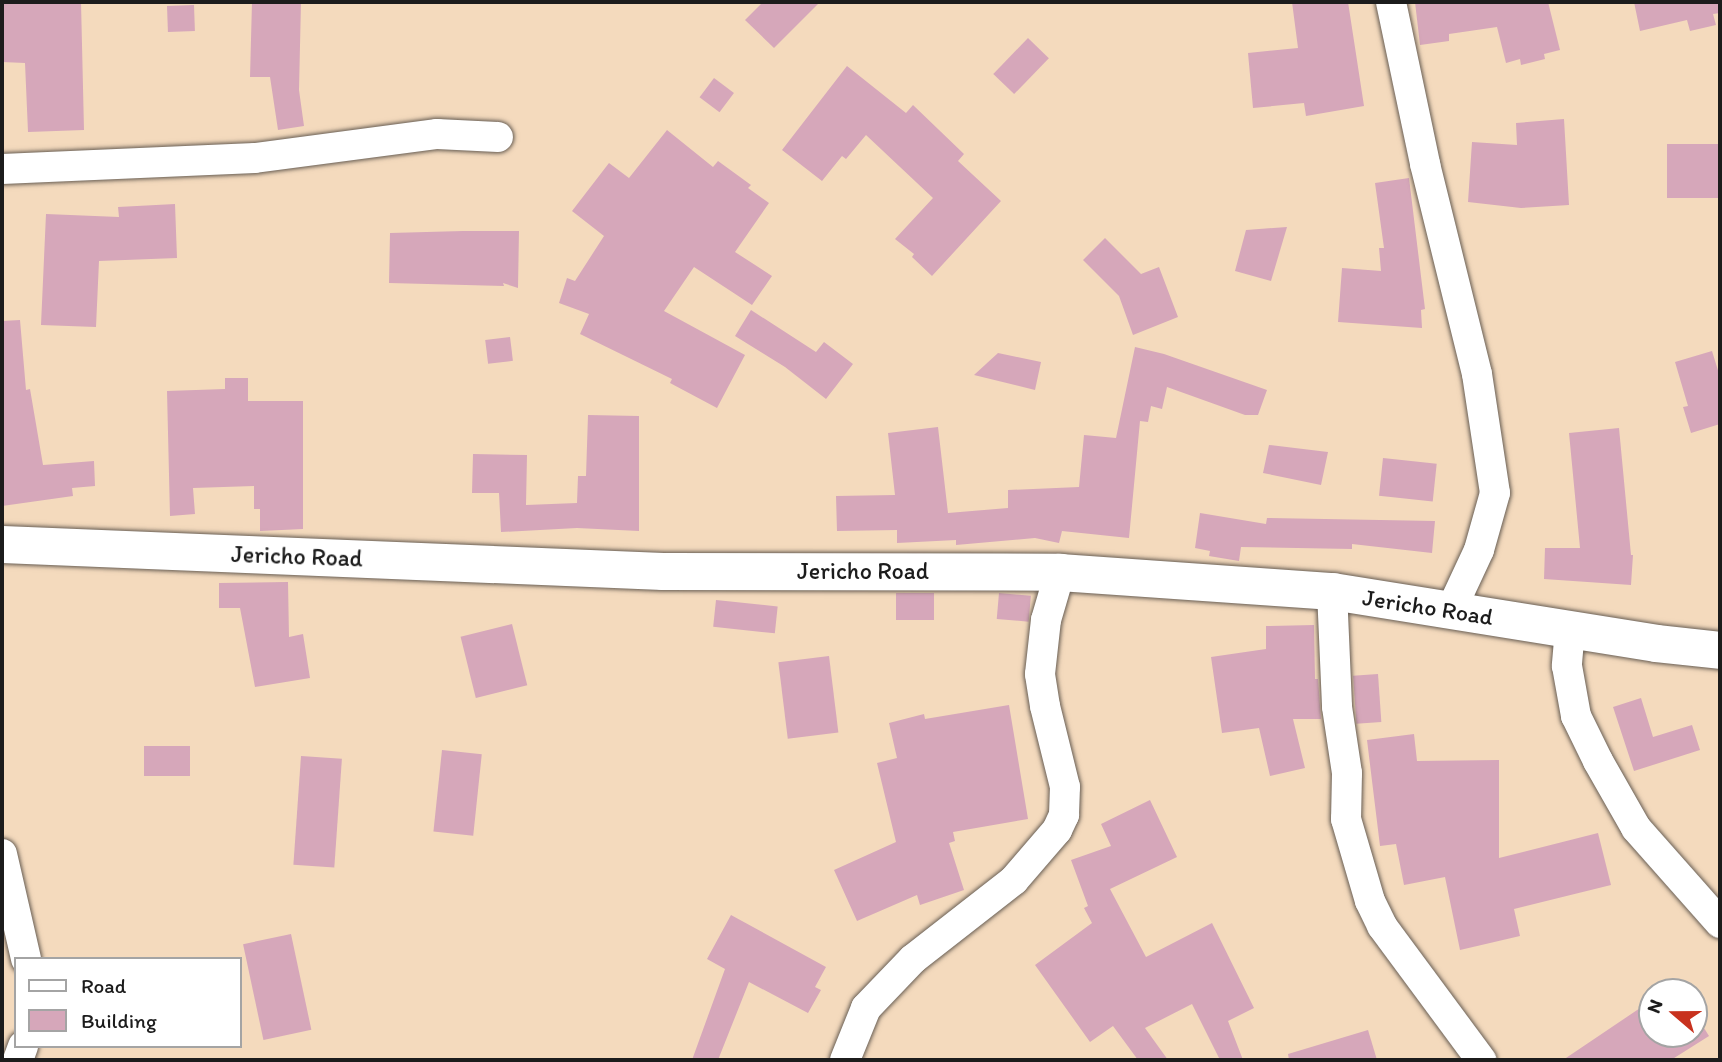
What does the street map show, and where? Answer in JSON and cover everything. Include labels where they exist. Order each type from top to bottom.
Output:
[{"type":"street","points":[[1391,2],[1425,164],[1477,374],[1495,493],[1479,550],[1451,610]]},
{"type":"street","points":[[2,169],[255,158],[437,134],[498,137]]},
{"type":"street","name":"Jericho Road","points":[[2,544],[662,571],[1060,572],[1332,591],[1720,650]]},
{"type":"street","points":[[845,1060],[866,1008],[913,958],[1014,880],[1057,830],[1064,816],[1065,787],[1040,674],[1046,620],[1060,572]]},
{"type":"street","points":[[1332,591],[1337,707],[1347,773],[1346,819],[1370,901],[1382,926],[1481,1060]]},
{"type":"street","points":[[1570,629],[1567,666],[1576,716],[1598,761],[1636,828],[1720,923]]},
{"type":"street","points":[[2,854],[26,957]]},
{"type":"building","points":[[2,2],[81,2],[84,130],[28,132],[25,63],[2,62]]},
{"type":"building","points":[[252,2],[301,2],[299,90],[304,126],[278,130],[270,77],[250,77]]},
{"type":"building","points":[[763,2],[820,2],[774,48],[745,20]]},
{"type":"building","points":[[1292,2],[1348,2],[1364,106],[1306,116],[1304,103],[1253,108],[1248,53],[1298,48]]},
{"type":"building","points":[[1415,2],[1548,2],[1560,50],[1544,54],[1545,59],[1521,65],[1520,59],[1506,63],[1497,27],[1449,34],[1449,41],[1420,45]]},
{"type":"building","points":[[1634,2],[1720,2],[1720,13],[1713,14],[1716,25],[1690,31],[1687,20],[1640,31]]},
{"type":"building","points":[[194,5],[195,31],[168,32],[167,6]]},
{"type":"building","points":[[1028,38],[1049,58],[1014,94],[993,74]]},
{"type":"building","points":[[847,66],[906,113],[913,105],[964,154],[958,161],[1001,201],[932,276],[912,257],[914,254],[895,239],[933,198],[866,135],[846,159],[842,156],[822,181],[782,150]]},
{"type":"building","points":[[714,78],[734,93],[720,112],[700,97]]},
{"type":"building","points":[[1564,119],[1569,205],[1521,208],[1468,202],[1472,142],[1517,145],[1516,123]]},
{"type":"building","points":[[667,130],[713,167],[718,161],[751,185],[748,188],[769,203],[735,252],[772,276],[752,305],[694,267],[664,311],[745,355],[717,408],[670,383],[672,379],[580,334],[589,314],[559,303],[567,278],[575,281],[604,236],[572,211],[609,163],[629,178]]},
{"type":"building","points":[[1667,144],[1720,144],[1720,198],[1667,198]]},
{"type":"building","points":[[1409,178],[1425,309],[1421,310],[1422,328],[1338,322],[1342,268],[1381,271],[1379,248],[1384,248],[1375,183]]},
{"type":"building","points":[[175,204],[177,258],[99,261],[96,327],[41,325],[46,214],[119,217],[118,207]]},
{"type":"building","points":[[1287,227],[1271,281],[1235,271],[1246,230]]},
{"type":"building","points":[[519,231],[518,288],[503,283],[504,286],[389,283],[390,233]]},
{"type":"building","points":[[1105,238],[1141,274],[1159,267],[1178,317],[1133,335],[1119,296],[1083,260]]},
{"type":"building","points":[[751,310],[816,352],[824,342],[853,364],[826,399],[785,367],[735,336]]},
{"type":"building","points":[[20,320],[26,390],[30,389],[43,465],[94,461],[95,486],[72,488],[73,496],[2,506],[2,321]]},
{"type":"building","points":[[510,337],[513,361],[488,364],[485,340]]},
{"type":"building","points":[[1135,347],[1164,354],[1267,390],[1258,415],[1245,415],[1167,387],[1162,409],[1151,406],[1148,422],[1140,421],[1129,538],[1062,531],[1059,543],[1035,538],[956,545],[956,540],[897,543],[897,530],[837,531],[836,496],[895,495],[888,433],[938,427],[948,513],[1008,508],[1008,490],[1079,487],[1084,435],[1116,438]]},
{"type":"building","points":[[1712,351],[1720,377],[1720,424],[1691,433],[1683,407],[1688,406],[1675,362]]},
{"type":"building","points":[[998,353],[1041,362],[1035,390],[974,375]]},
{"type":"building","points":[[225,378],[248,378],[248,401],[303,401],[303,529],[260,531],[260,509],[254,509],[254,486],[193,488],[195,514],[170,516],[167,391],[225,389]]},
{"type":"building","points":[[588,415],[639,416],[639,531],[577,528],[501,532],[499,493],[472,493],[473,454],[527,455],[526,505],[577,503],[578,476],[586,476]]},
{"type":"building","points":[[1619,428],[1633,555],[1631,585],[1544,579],[1545,548],[1580,548],[1569,433]]},
{"type":"building","points":[[1269,445],[1328,452],[1321,485],[1263,473]]},
{"type":"building","points":[[1383,458],[1437,464],[1433,501],[1379,496]]},
{"type":"building","points":[[1200,513],[1266,524],[1267,518],[1435,521],[1432,553],[1352,544],[1352,549],[1241,547],[1239,561],[1209,556],[1210,551],[1195,548]]},
{"type":"building","points":[[288,582],[289,637],[303,634],[310,678],[255,687],[240,608],[219,608],[219,583]]},
{"type":"building","points":[[896,593],[934,593],[934,620],[896,620]]},
{"type":"building","points":[[999,593],[1031,596],[1029,622],[997,619]]},
{"type":"building","points":[[716,600],[778,606],[775,633],[713,627]]},
{"type":"building","points":[[512,624],[527,685],[476,698],[461,637]]},
{"type":"building","points":[[1314,625],[1315,679],[1318,679],[1321,719],[1293,719],[1305,768],[1270,776],[1259,728],[1222,733],[1211,657],[1266,649],[1266,626]]},
{"type":"building","points":[[829,656],[838,732],[788,739],[778,662]]},
{"type":"building","points":[[1378,674],[1381,722],[1356,724],[1353,676]]},
{"type":"building","points":[[1641,698],[1653,737],[1692,725],[1700,750],[1634,771],[1613,707]]},
{"type":"building","points":[[1009,705],[1028,819],[953,832],[955,841],[949,843],[964,890],[920,905],[917,895],[857,921],[834,870],[896,842],[877,763],[897,758],[889,723],[924,714],[925,719]]},
{"type":"building","points":[[1414,734],[1417,761],[1499,760],[1499,858],[1598,833],[1611,885],[1514,909],[1520,936],[1460,950],[1445,877],[1404,885],[1396,844],[1380,846],[1367,740]]},
{"type":"building","points":[[144,746],[190,746],[190,776],[144,776]]},
{"type":"building","points":[[442,750],[482,754],[473,836],[433,832]]},
{"type":"building","points":[[301,756],[342,759],[334,868],[293,865]]},
{"type":"building","points":[[1150,800],[1177,857],[1110,889],[1146,957],[1212,923],[1254,1008],[1228,1021],[1243,1060],[1220,1060],[1192,1004],[1145,1028],[1168,1060],[1138,1060],[1113,1026],[1090,1042],[1035,965],[1092,923],[1084,908],[1088,906],[1071,860],[1111,846],[1101,824]]},
{"type":"building","points":[[731,915],[826,967],[815,987],[821,990],[808,1013],[749,982],[718,1060],[692,1060],[725,969],[707,959]]},
{"type":"building","points":[[291,934],[311,1030],[263,1040],[243,944]]},
{"type":"building","points":[[1638,1009],[1638,1048],[1690,1048],[1671,1060],[1563,1060]]},
{"type":"building","points":[[1368,1030],[1377,1060],[1289,1060],[1288,1054]]}]
